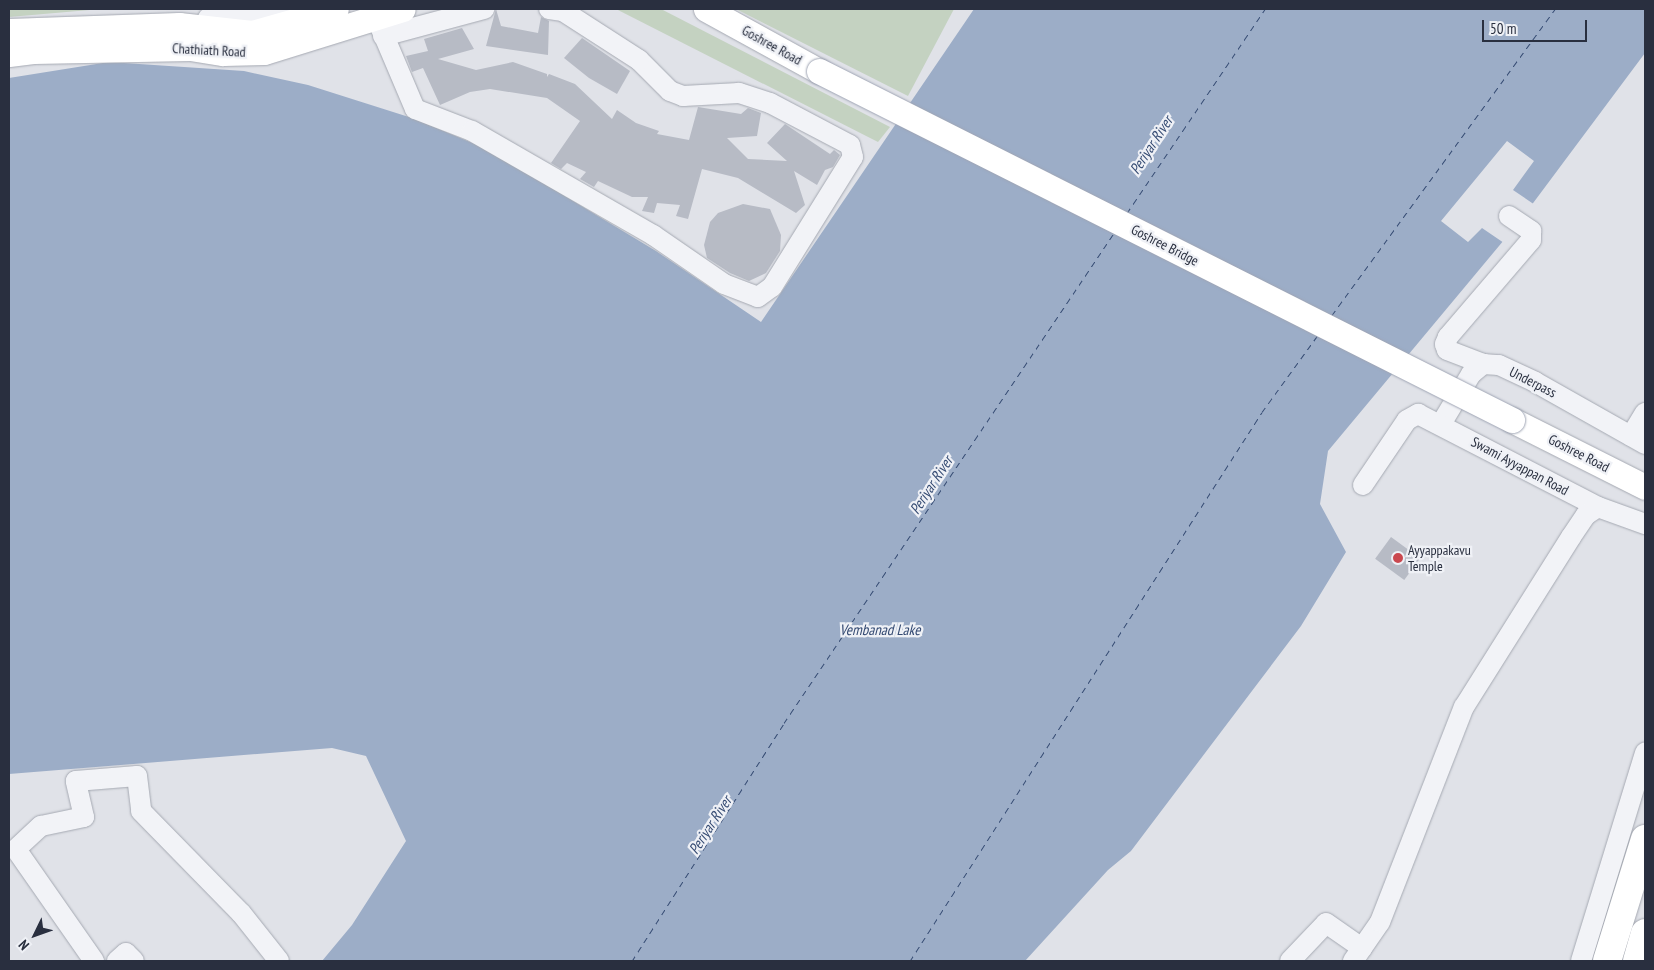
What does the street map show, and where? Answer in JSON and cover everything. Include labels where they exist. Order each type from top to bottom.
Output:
[{"type":"highway","points":[[1607,961],[1645,839]]},
{"type":"highway","points":[[1637,961],[1645,933]]},
{"type":"main road","name":"Chathiath Road","points":[[9,30],[179,25],[252,33],[336,9]]},
{"type":"main road","name":"Chathiath Road","points":[[9,54],[33,50],[190,48],[223,53],[264,52],[380,26],[403,9]]},
{"type":"main road","name":"Goshree Road","points":[[714,12],[819,71]]},
{"type":"main road","name":"Goshree Bridge","points":[[819,71],[1512,420]]},
{"type":"main road","name":"Goshree Road","points":[[1512,420],[1645,487]]},
{"type":"street","points":[[9,24],[146,14],[251,18],[283,9]]},
{"type":"street","points":[[484,9],[380,26],[415,109],[472,130],[653,235],[724,284],[758,297],[772,287],[853,157],[850,145],[770,103],[739,93],[702,92],[683,96],[670,91],[639,60],[563,11],[549,9]]},
{"type":"street","name":"Underpass","points":[[1509,216],[1531,231],[1531,240],[1445,344],[1448,350],[1483,364],[1499,365],[1536,382],[1638,440]]},
{"type":"street","points":[[1441,424],[1471,374],[1483,364]]},
{"type":"street","name":"Swami Ayyappan Road","points":[[1363,485],[1407,420],[1418,414],[1441,424],[1598,507],[1645,524]]},
{"type":"street","points":[[1638,440],[1645,414]]},
{"type":"street","points":[[1290,961],[1326,923],[1357,954],[1380,922],[1464,707],[1576,530],[1586,516],[1598,507]]},
{"type":"street","points":[[1581,961],[1645,753]]},
{"type":"street","points":[[94,961],[12,851],[42,826],[84,817],[76,781],[138,776],[141,811],[241,913],[279,961]]},
{"type":"street","points":[[117,961],[126,953],[134,961]]},
{"type":"green space","points":[[9,9],[101,9],[9,17]]},
{"type":"green space","points":[[616,9],[661,9],[890,127],[878,142]]},
{"type":"green space","points":[[736,9],[954,9],[908,96]]},
{"type":"water","name":"Vembanad Lake","points":[[974,9],[1645,9],[1645,53],[1519,222],[1328,451],[1320,504],[1346,552],[1301,626],[1131,851],[1108,870],[1025,961],[322,961],[352,925],[406,841],[366,756],[332,748],[9,774],[9,78],[109,62],[244,71],[308,85],[412,118],[487,149],[656,251],[761,322]]},
{"type":"pier","points":[[1507,141],[1534,161],[1513,190],[1535,205],[1504,243],[1482,228],[1468,242],[1441,221]]},
{"type":"building","points":[[496,9],[501,26],[538,33],[541,17],[549,21],[548,55],[486,46]]},
{"type":"building","points":[[462,28],[474,49],[438,59],[476,70],[513,62],[547,74],[547,77],[549,74],[575,84],[612,119],[617,110],[636,123],[659,131],[657,134],[689,140],[698,107],[741,114],[748,108],[761,113],[757,136],[727,138],[748,159],[787,161],[767,143],[785,124],[830,154],[834,150],[840,155],[833,167],[825,170],[817,185],[794,171],[805,205],[796,213],[738,178],[702,169],[688,219],[676,216],[680,205],[657,203],[654,213],[642,211],[648,197],[632,197],[598,181],[594,187],[580,179],[586,172],[567,163],[561,169],[551,163],[580,121],[547,98],[490,89],[470,92],[440,105],[423,68],[412,72],[406,56],[428,51],[424,39]]},
{"type":"building","points":[[582,38],[630,71],[617,94],[589,78],[564,58]]},
{"type":"building","points":[[743,204],[770,209],[781,235],[780,251],[766,273],[749,281],[730,273],[707,258],[704,245],[710,222],[718,213]]},
{"type":"building","name":"Ayyappakavu Temple","points":[[1391,537],[1420,558],[1404,580],[1375,559]]},
{"type":"ferry route","points":[[1127,213],[1265,9]]},
{"type":"ferry route","points":[[1332,315],[1555,9]]},
{"type":"ferry route","points":[[632,961],[784,723],[1114,233]]},
{"type":"ferry route","points":[[910,961],[1262,412],[1318,335]]},
{"type":"place","name":"Ayyappakavu Temple","points":[[1398,558]]},
{"type":"water label","name":"Periyar River","points":[[1151,145]]},
{"type":"water label","name":"Periyar River","points":[[931,485]]},
{"type":"water label","name":"Periyar River","points":[[710,825]]}]
